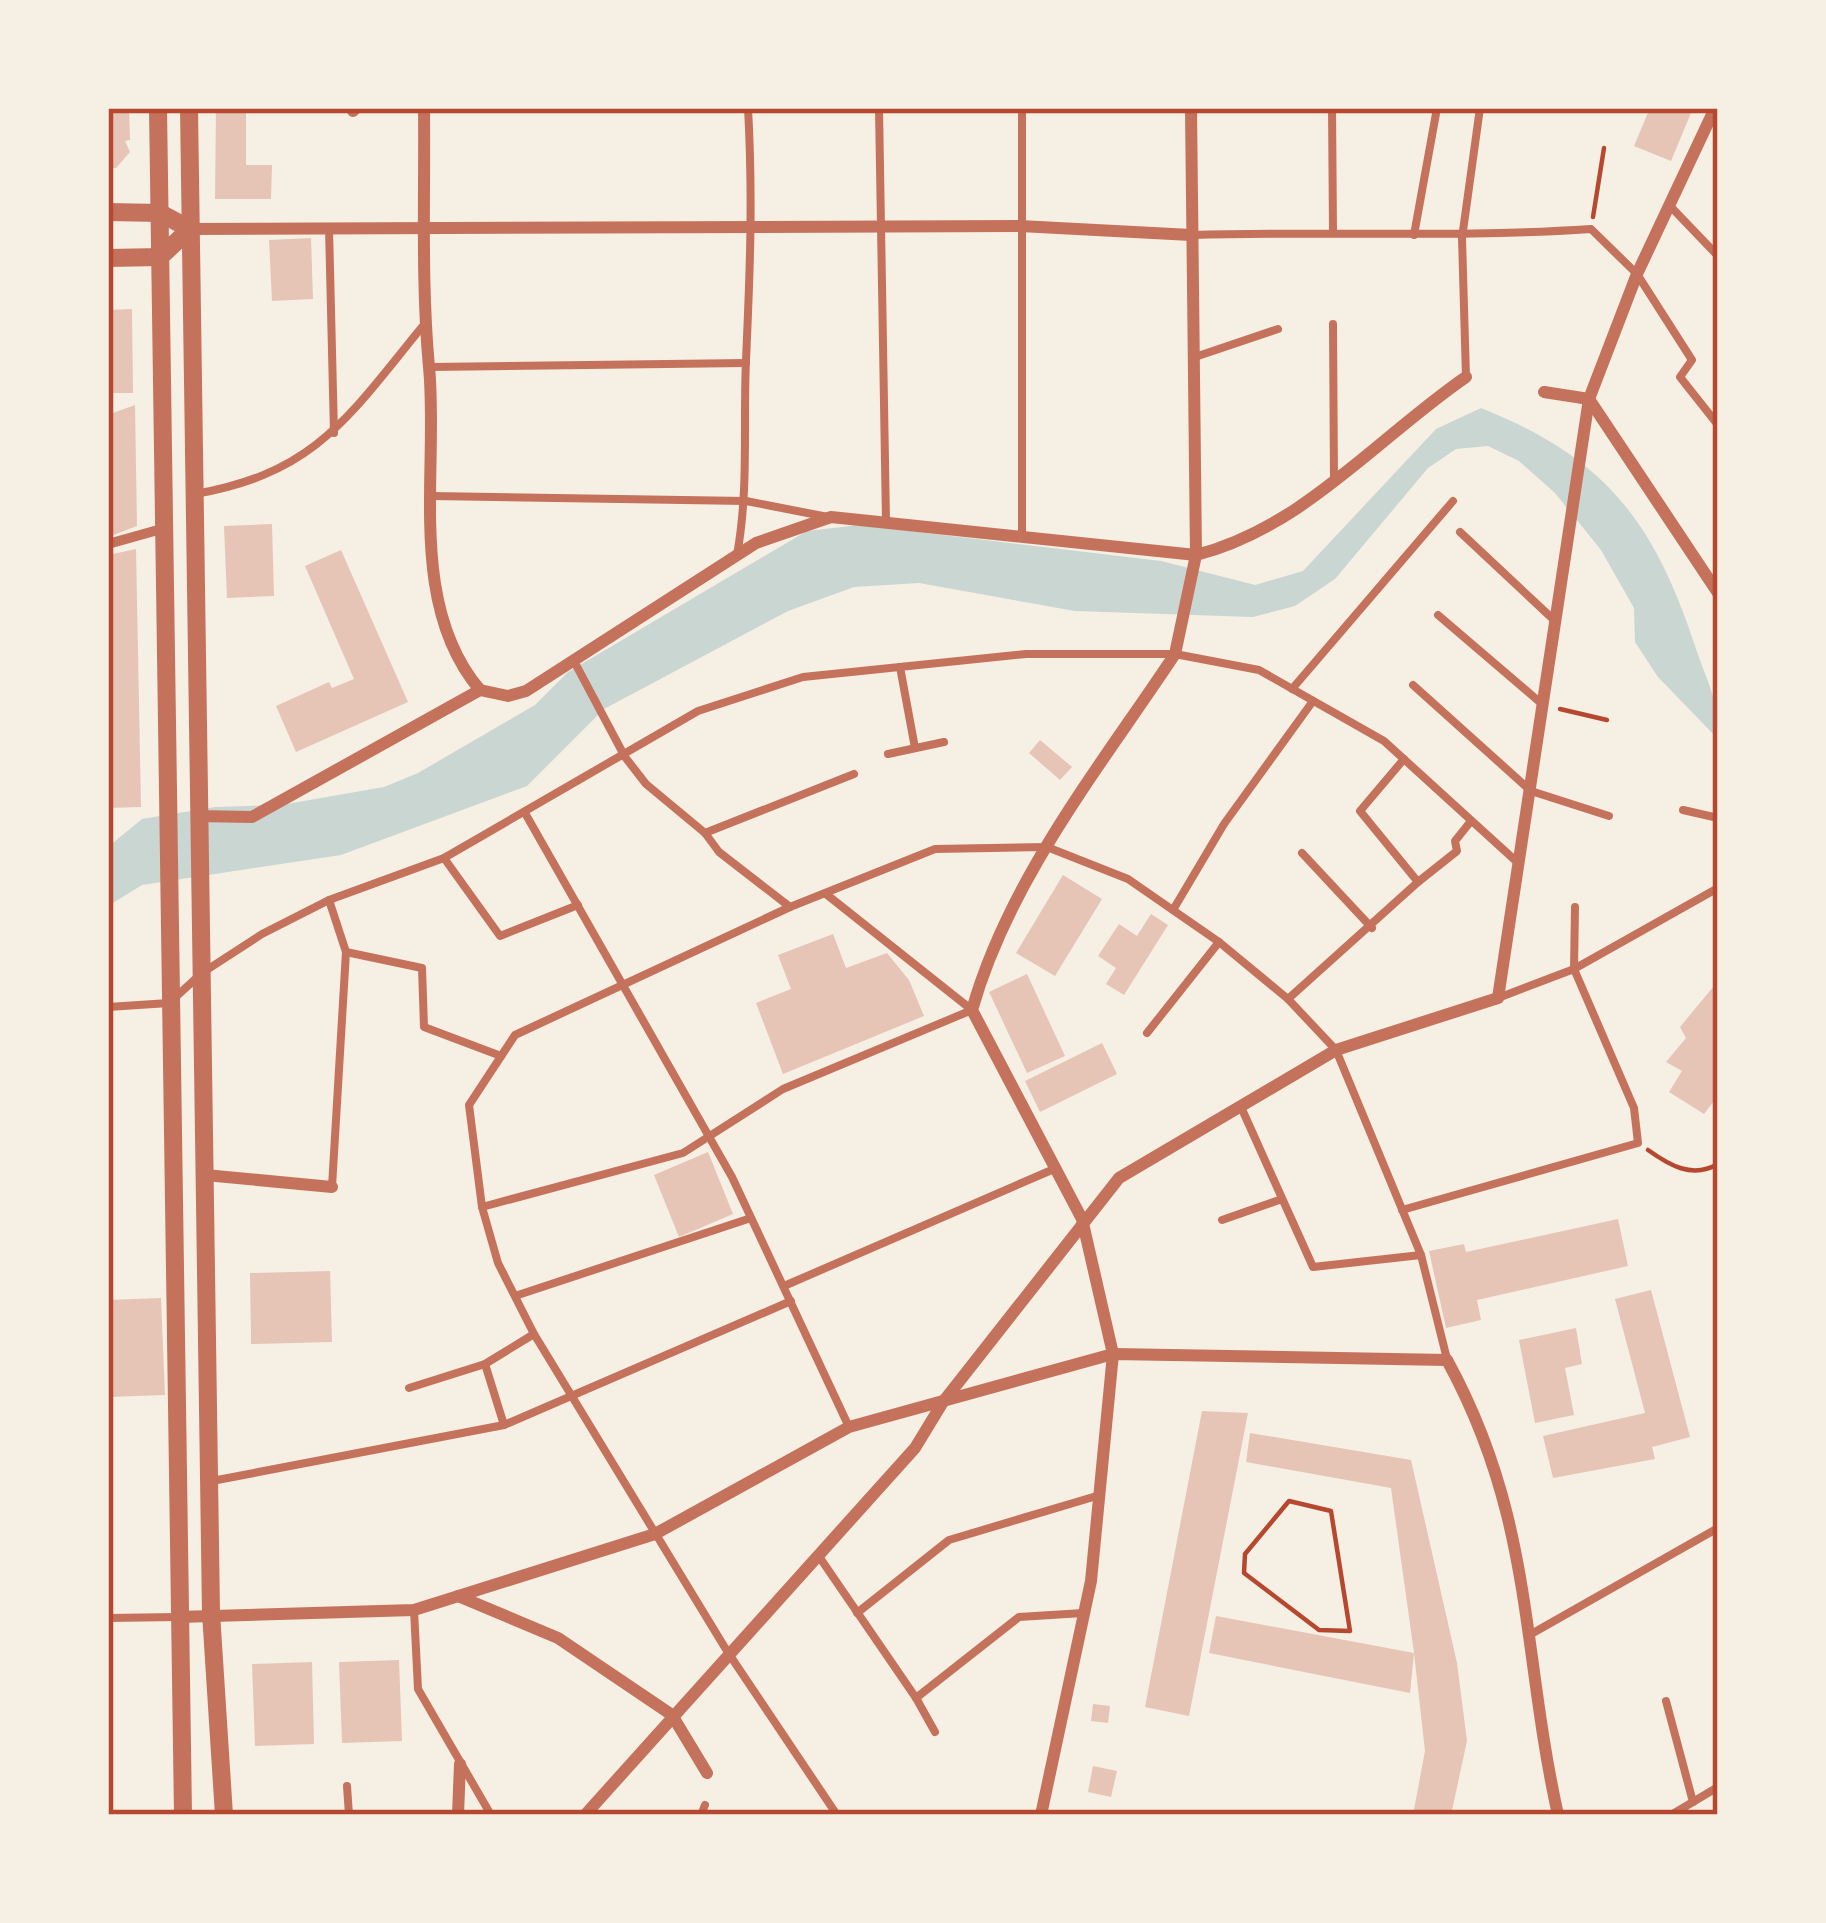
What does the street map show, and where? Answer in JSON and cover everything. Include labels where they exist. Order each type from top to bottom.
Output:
[{"type":"street","points":[[158,108],[183,1815]]},
{"type":"street","points":[[189,108],[211,1613],[224,1815]]},
{"type":"street","points":[[424,108],[422,327],[429,367],[436,585],[449,633],[480,690]]},
{"type":"street","points":[[1041,1815],[1084,1613],[1101,1495],[1113,1354],[1082,1219],[972,1010],[989,949],[1047,848],[1175,654],[1180,638],[1196,555],[1191,108]]},
{"type":"street","points":[[585,1815],[915,1448],[943,1402],[1082,1219],[1119,1178],[1336,1050],[1498,998],[1589,399],[1637,274],[1672,208],[1714,108]]},
{"type":"street","points":[[108,212],[160,213],[190,229],[1020,226],[1191,235]]},
{"type":"street","points":[[108,258],[160,257],[190,229]]},
{"type":"street","points":[[197,816],[252,817],[480,690],[508,696],[575,663],[756,543],[831,517],[1196,555],[1245,542],[1334,484],[1399,424],[1466,377]]},
{"type":"street","points":[[1544,392],[1544,388],[1589,399],[1715,583]]},
{"type":"street","points":[[108,544],[165,528]]},
{"type":"street","points":[[205,1175],[332,1186]]},
{"type":"street","points":[[178,1617],[414,1610],[655,1534],[849,1427],[1113,1354],[1447,1360],[1480,1421],[1514,1525],[1558,1815]]},
{"type":"street","points":[[458,1596],[557,1638],[672,1715],[707,1773]]},
{"type":"street","points":[[458,1815],[460,1764]]},
{"type":"lane","points":[[424,108],[465,108]]},
{"type":"lane","points":[[736,556],[746,501],[746,363],[754,229],[748,108]]},
{"type":"lane","points":[[879,108],[886,521]]},
{"type":"lane","points":[[1022,108],[1022,537]]},
{"type":"lane","points":[[1332,108],[1333,231]]},
{"type":"lane","points":[[1414,235],[1437,108]]},
{"type":"lane","points":[[1466,377],[1462,238],[1480,108]]},
{"type":"lane","points":[[1672,208],[1718,256]]},
{"type":"lane","points":[[329,228],[334,435]]},
{"type":"lane","points":[[1191,235],[1333,231],[1462,238],[1591,229],[1637,274],[1692,360],[1680,376],[1718,425]]},
{"type":"lane","points":[[1333,324],[1334,484]]},
{"type":"lane","points":[[192,494],[249,484],[334,435],[422,327]]},
{"type":"lane","points":[[1195,357],[1278,329]]},
{"type":"lane","points":[[429,367],[746,363]]},
{"type":"lane","points":[[430,496],[746,501],[831,517]]},
{"type":"lane","points":[[1292,689],[1453,501]]},
{"type":"lane","points":[[1460,532],[1555,621]]},
{"type":"lane","points":[[1438,615],[1543,705]]},
{"type":"lane","points":[[108,1007],[169,1003],[202,973],[329,900],[444,858],[625,758],[698,711],[803,677],[1025,654],[1175,654],[1259,670],[1384,741],[1517,862]]},
{"type":"lane","points":[[575,663],[625,758],[646,784],[705,832],[718,852],[790,907]]},
{"type":"lane","points":[[900,667],[915,748]]},
{"type":"lane","points":[[1413,685],[1531,791],[1609,816]]},
{"type":"lane","points":[[1173,910],[1223,824],[1313,701]]},
{"type":"lane","points":[[888,754],[944,742]]},
{"type":"lane","points":[[1404,759],[1360,811],[1418,882]]},
{"type":"lane","points":[[705,832],[854,774]]},
{"type":"lane","points":[[1683,811],[1718,818]]},
{"type":"lane","points":[[525,813],[707,1133],[849,1427]]},
{"type":"lane","points":[[1288,999],[1457,851],[1455,842],[1471,821]]},
{"type":"lane","points":[[837,1815],[655,1534],[534,1334],[498,1263],[482,1207],[469,1106],[515,1035],[790,907],[935,849],[1047,848],[1128,879],[1219,942],[1288,999],[1336,1050],[1421,1255],[1447,1360]]},
{"type":"lane","points":[[1302,853],[1372,928]]},
{"type":"lane","points":[[444,858],[500,936],[578,905]]},
{"type":"lane","points":[[1498,998],[1574,969],[1718,888]]},
{"type":"lane","points":[[482,1207],[683,1153],[707,1133],[782,1089],[972,1010],[825,893]]},
{"type":"lane","points":[[329,900],[346,952],[332,1186]]},
{"type":"lane","points":[[1402,1210],[1638,1143],[1634,1108],[1574,969],[1575,907]]},
{"type":"lane","points":[[1147,1033],[1219,942]]},
{"type":"lane","points":[[346,952],[422,968],[424,1027],[501,1055]]},
{"type":"lane","points":[[1241,1107],[1313,1267],[1421,1255]]},
{"type":"lane","points":[[784,1286],[1054,1169]]},
{"type":"lane","points":[[1222,1220],[1282,1199]]},
{"type":"lane","points":[[518,1295],[751,1218]]},
{"type":"lane","points":[[209,1482],[504,1426],[791,1300]]},
{"type":"lane","points":[[409,1388],[485,1364],[534,1334]]},
{"type":"lane","points":[[485,1364],[504,1426]]},
{"type":"lane","points":[[857,1612],[949,1540],[1101,1495]]},
{"type":"lane","points":[[1533,1633],[1718,1528]]},
{"type":"lane","points":[[817,1554],[935,1732]]},
{"type":"lane","points":[[414,1610],[418,1689],[491,1815]]},
{"type":"lane","points":[[916,1698],[1019,1617],[1084,1613]]},
{"type":"lane","points":[[108,1618],[178,1617]]},
{"type":"lane","points":[[1666,1701],[1693,1802]]},
{"type":"lane","points":[[347,1786],[349,1815]]},
{"type":"lane","points":[[1671,1815],[1718,1786]]},
{"type":"path","points":[[1591,229],[1604,148]]},
{"type":"path","points":[[1543,705],[1607,720]]},
{"type":"path","points":[[1638,1143],[1674,1168],[1708,1170],[1718,1164]]},
{"type":"path","points":[[1289,1501],[1331,1511],[1350,1631],[1318,1630],[1244,1573],[1246,1554],[1289,1501]]},
{"type":"shaded area","points":[[1481,408],[1524,427],[1592,471],[1641,528],[1678,600],[1716,711],[1718,739],[1658,677],[1635,642],[1634,608],[1601,550],[1555,493],[1519,461],[1488,446],[1456,449],[1428,468],[1335,579],[1295,606],[1253,617],[1075,611],[919,583],[854,587],[788,611],[604,709],[527,786],[341,855],[142,885],[108,906],[108,847],[142,819],[215,807],[281,805],[384,787],[418,773],[535,705],[568,672],[807,531],[860,525],[1161,561],[1255,585],[1303,571],[1436,429]]},
{"type":"building","points":[[108,108],[129,108],[130,140],[125,141],[130,152],[116,168],[108,168]]},
{"type":"building","points":[[216,108],[246,108],[246,165],[272,165],[271,199],[215,199]]},
{"type":"building","points":[[1650,108],[1693,108],[1671,161],[1634,146]]},
{"type":"building","points":[[311,238],[313,299],[272,301],[269,240]]},
{"type":"building","points":[[132,309],[133,393],[108,393],[108,310]]},
{"type":"building","points":[[135,405],[137,526],[108,537],[108,422],[110,414]]},
{"type":"building","points":[[272,524],[274,596],[227,598],[224,526]]},
{"type":"building","points":[[136,549],[141,807],[108,808],[108,555]]},
{"type":"building","points":[[341,550],[408,702],[296,752],[276,706],[329,682],[332,688],[354,679],[305,566]]},
{"type":"building","points":[[1040,740],[1072,767],[1060,780],[1029,753]]},
{"type":"building","points":[[1063,875],[1102,899],[1055,976],[1016,953]]},
{"type":"building","points":[[1151,914],[1168,925],[1124,995],[1106,984],[1116,968],[1098,956],[1119,924],[1137,936]]},
{"type":"building","points":[[833,934],[846,968],[887,953],[909,980],[924,1016],[783,1074],[756,1003],[791,989],[778,955]]},
{"type":"building","points":[[1027,974],[1065,1056],[1027,1073],[989,992]]},
{"type":"building","points":[[1718,981],[1718,1096],[1704,1114],[1669,1092],[1682,1071],[1666,1062],[1686,1038],[1680,1027]]},
{"type":"building","points":[[1102,1043],[1117,1074],[1040,1112],[1025,1081]]},
{"type":"building","points":[[708,1152],[733,1214],[679,1237],[654,1175]]},
{"type":"building","points":[[1618,1219],[1628,1266],[1477,1300],[1481,1320],[1446,1328],[1429,1251],[1464,1244],[1466,1252]]},
{"type":"building","points":[[330,1271],[332,1342],[251,1344],[250,1273]]},
{"type":"building","points":[[1651,1290],[1690,1437],[1652,1447],[1655,1459],[1553,1478],[1543,1436],[1645,1413],[1615,1299]]},
{"type":"building","points":[[161,1298],[165,1395],[108,1397],[108,1300]]},
{"type":"building","points":[[1576,1328],[1582,1364],[1565,1368],[1574,1415],[1535,1423],[1519,1340]]},
{"type":"building","points":[[1202,1411],[1248,1413],[1189,1716],[1145,1707]]},
{"type":"building","points":[[1250,1433],[1411,1460],[1457,1663],[1467,1741],[1451,1815],[1413,1815],[1425,1751],[1391,1488],[1246,1462]]},
{"type":"building","points":[[1216,1616],[1414,1653],[1410,1693],[1209,1653]]},
{"type":"building","points":[[399,1660],[402,1741],[342,1743],[339,1662]]},
{"type":"building","points":[[312,1662],[314,1744],[255,1746],[252,1664]]},
{"type":"building","points":[[1093,1704],[1110,1706],[1108,1723],[1091,1721]]},
{"type":"building","points":[[1093,1766],[1117,1771],[1111,1797],[1088,1792]]}]
